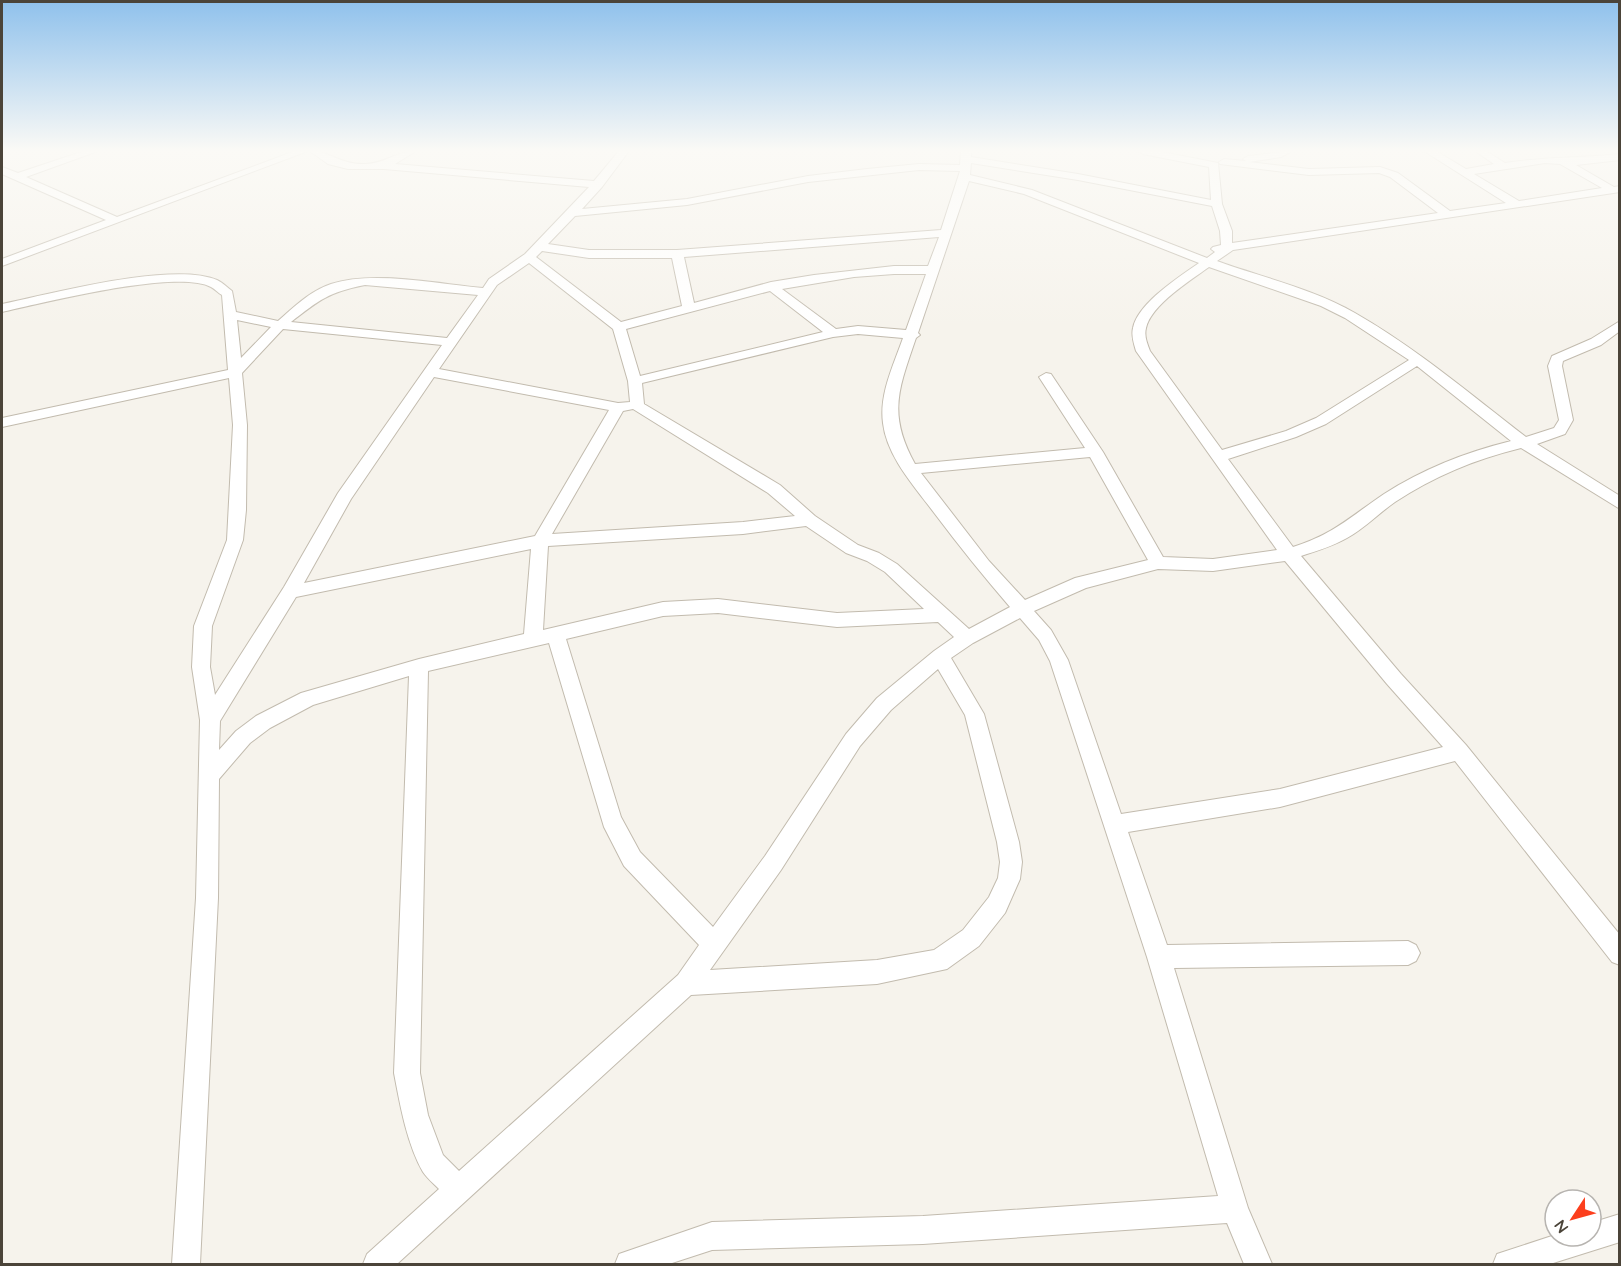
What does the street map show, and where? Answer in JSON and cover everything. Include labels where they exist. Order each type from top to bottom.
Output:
[{"type":"street","points":[[92,210],[115,220]]},
{"type":"street","points":[[2,263],[142,210]]},
{"type":"street","points":[[210,720],[290,592],[344,497],[486,292],[501,276],[535,252],[575,210]]},
{"type":"street","points":[[572,213],[603,210]]},
{"type":"street","points":[[952,210],[913,335],[893,386],[890,422],[898,447],[910,469],[983,565],[1045,635],[1059,660],[1159,957],[1235,1209],[1258,1264]]},
{"type":"street","points":[[1075,210],[1207,262],[1325,303],[1379,333],[1418,360],[1521,441],[1620,504]]},
{"type":"street","points":[[1218,210],[1226,231],[1227,249]]},
{"type":"street","points":[[1442,210],[1450,216]]},
{"type":"street","points":[[1173,248],[1227,249],[1487,210]]},
{"type":"street","points":[[535,252],[677,254],[945,233]]},
{"type":"street","points":[[1227,249],[1207,262],[1147,311],[1137,336],[1143,351],[1289,554],[1394,679],[1459,750],[1620,954]]},
{"type":"street","points":[[535,252],[619,327],[635,381],[637,406]]},
{"type":"street","points":[[677,254],[688,309]]},
{"type":"street","points":[[619,327],[771,286],[895,268],[934,270]]},
{"type":"street","points":[[2,308],[140,279],[172,278],[212,281],[224,287],[228,294],[240,425],[238,510],[235,540],[203,626],[200,646],[210,720],[211,774],[207,898],[186,1264]]},
{"type":"street","points":[[2,422],[234,373],[280,325],[316,296],[334,287],[365,280],[486,292]]},
{"type":"street","points":[[771,286],[832,333]]},
{"type":"street","points":[[229,314],[280,325],[451,342]]},
{"type":"street","points":[[377,1264],[686,983],[773,863],[853,740],[884,704],[940,656],[967,638],[1022,609],[1081,583],[1158,563],[1213,565],[1289,554],[1343,533],[1390,498],[1433,473],[1478,454],[1521,441],[1542,438],[1560,431],[1566,420],[1556,376],[1557,359],[1596,342],[1620,325]]},
{"type":"street","points":[[635,381],[832,333],[858,330],[913,335]]},
{"type":"street","points":[[1220,456],[1291,434],[1321,421],[1418,360]]},
{"type":"street","points":[[430,372],[618,407],[637,406],[774,489],[809,520],[852,549],[873,557],[891,568],[967,638]]},
{"type":"street","points":[[1046,377],[1095,452],[1158,563]]},
{"type":"street","points":[[533,640],[540,541],[618,407]]},
{"type":"street","points":[[910,469],[1095,452]]},
{"type":"street","points":[[290,592],[540,541],[743,528],[809,520]]},
{"type":"street","points":[[211,774],[243,737],[263,722],[308,699],[419,666],[663,609],[718,606],[837,620],[942,615]]},
{"type":"street","points":[[556,634],[611,820],[632,859],[713,943]]},
{"type":"street","points":[[686,983],[877,972],[939,961],[971,938],[997,905],[1009,879],[1011,862],[1008,842],[974,714],[940,656]]},
{"type":"street","points":[[419,666],[419,740],[407,1074],[415,1115],[433,1164],[459,1191]]},
{"type":"street","points":[[1114,825],[1280,798],[1459,750]]},
{"type":"street","points":[[1159,957],[1408,953]]},
{"type":"street","points":[[629,1264],[712,1236],[923,1230],[1235,1209]]},
{"type":"street","points":[[1507,1264],[1620,1228]]}]
